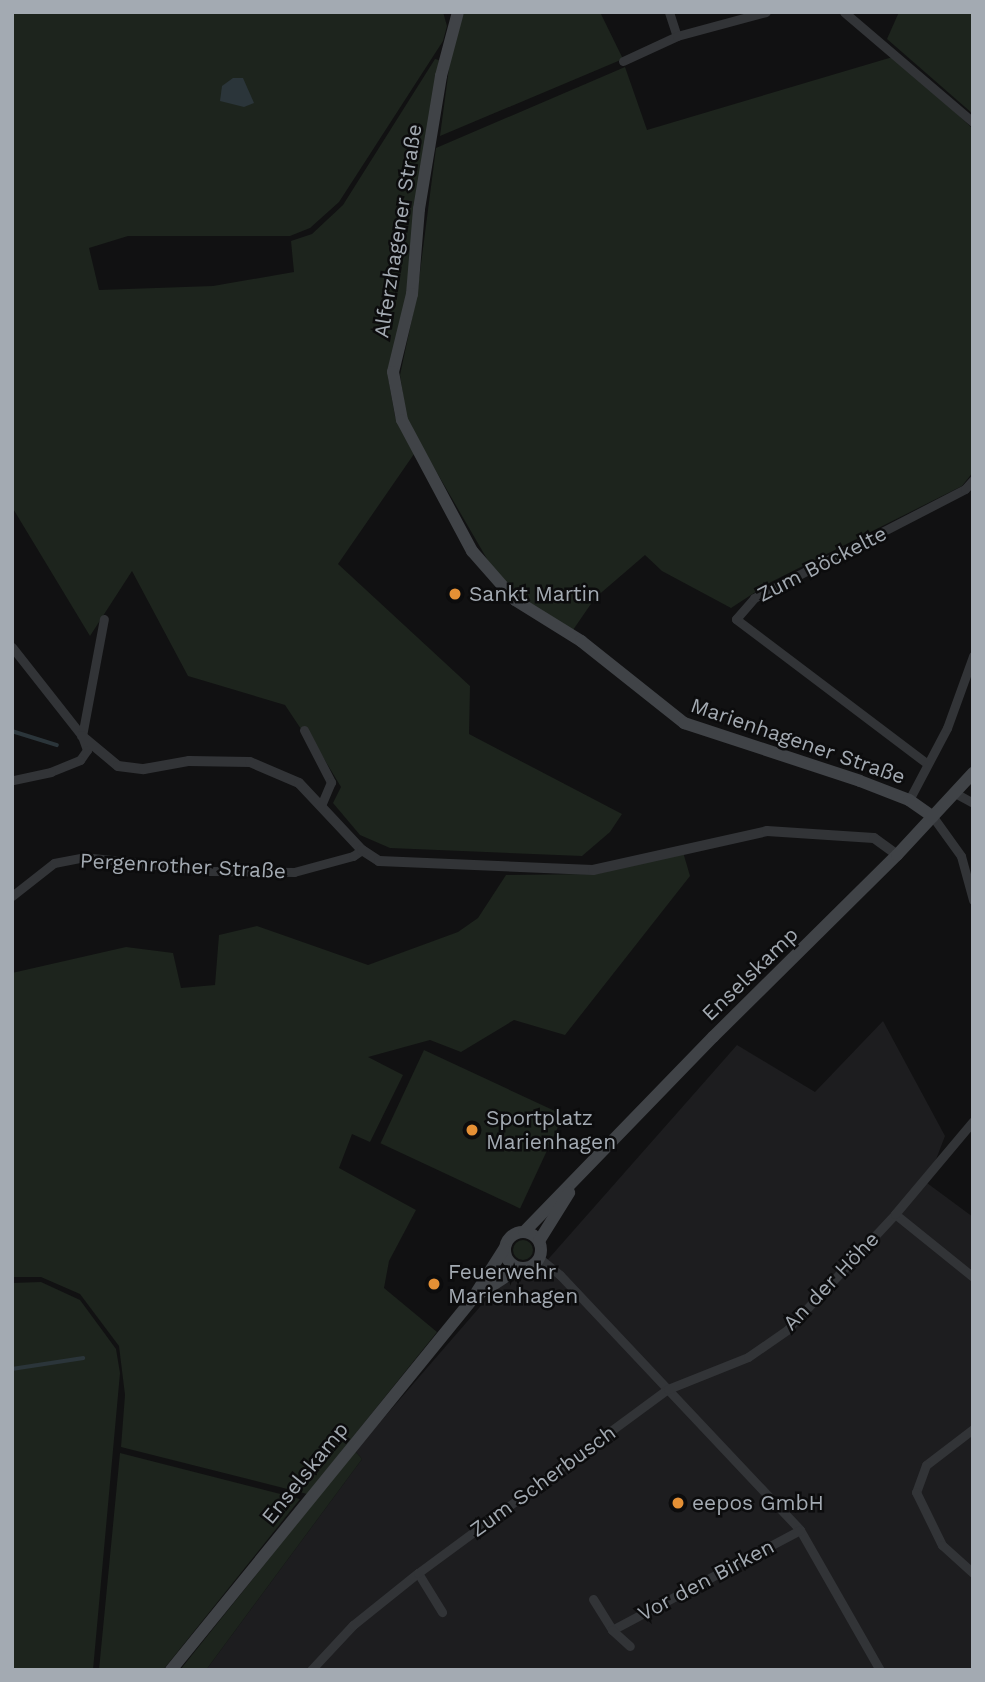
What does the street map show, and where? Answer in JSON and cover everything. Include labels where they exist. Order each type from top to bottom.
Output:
[{"type":"main road","name":"Alferzhagener Straße","points":[[419,452],[394,396],[393,372],[412,294],[419,209],[441,76],[458,12]]},
{"type":"main road","name":"Marienhagener Straße","points":[[419,452],[472,551],[492,578],[515,600],[581,641],[660,708],[684,723],[909,800],[933,817]]},
{"type":"main road","name":"Enselskamp","points":[[171,1670],[471,1301],[511,1236],[524,1232],[897,855],[973,773]]},
{"type":"main road","name":"Enselskamp","points":[[539,1241],[595,1159]]},
{"type":"main road","points":[[524,1232],[539,1241],[540,1258]]},
{"type":"main road","points":[[504,1249],[508,1261],[519,1268]]},
{"type":"main road","name":"Enselskamp","points":[[471,1301],[519,1268],[540,1258]]},
{"type":"street","points":[[669,12],[677,36]]},
{"type":"street","points":[[623,61],[677,36],[766,12]]},
{"type":"street","points":[[844,12],[973,122]]},
{"type":"street","name":"Zum Böckelte","points":[[925,762],[736,619],[754,598],[965,489],[973,480]]},
{"type":"street","points":[[12,772],[17,779],[80,760],[87,750],[82,736],[104,619]]},
{"type":"street","points":[[12,647],[82,736],[118,766],[144,769],[189,761],[250,761],[299,783],[321,803],[362,850],[379,861],[593,870],[767,831],[873,838],[897,855]]},
{"type":"street","points":[[909,800],[925,762],[947,728],[973,656]]},
{"type":"street","points":[[303,730],[331,782],[321,803]]},
{"type":"street","points":[[955,793],[973,803]]},
{"type":"street","name":"Marienhagener Straße","points":[[933,817],[961,856],[973,900]]},
{"type":"street","name":"Pergenrother Straße","points":[[12,896],[54,863],[84,857],[210,871],[294,872],[354,856],[362,850]]},
{"type":"street","points":[[961,856],[973,861]]},
{"type":"street","name":"An der Höhe","points":[[668,1389],[748,1357],[787,1330],[895,1214],[973,1121]]},
{"type":"street","points":[[895,1214],[973,1277]]},
{"type":"street","points":[[540,1258],[668,1389]]},
{"type":"street","name":"Vor den Birken","points":[[668,1389],[800,1530],[880,1670]]},
{"type":"street","name":"Zum Scherbusch","points":[[312,1670],[352,1625],[418,1573],[668,1389]]},
{"type":"street","points":[[973,1429],[926,1465],[916,1492],[942,1545],[973,1573]]},
{"type":"street","name":"Vor den Birken","points":[[612,1630],[800,1530]]},
{"type":"street","points":[[418,1573],[442,1612]]},
{"type":"street","name":"Vor den Birken","points":[[593,1599],[612,1630],[629,1646]]},
{"type":"shaded area","points":[[12,12],[443,12],[447,26],[443,41],[339,202],[310,228],[290,236],[128,236],[89,248],[99,290],[213,286],[294,272],[291,241],[312,234],[343,205],[435,59],[439,60],[409,294],[388,377],[395,416],[414,454],[338,564],[470,686],[469,734],[622,814],[610,832],[582,856],[390,848],[360,835],[333,803],[341,787],[305,727],[301,729],[285,705],[188,676],[132,571],[90,636],[12,507]]},
{"type":"shaded area","points":[[464,12],[600,12],[623,59],[440,136],[451,53]]},
{"type":"shaded area","points":[[899,12],[973,12],[973,114],[887,39]]},
{"type":"shaded area","points":[[896,56],[973,129],[973,472],[962,486],[771,582],[731,608],[662,571],[645,555],[595,598],[573,630],[520,597],[494,571],[407,421],[400,375],[417,295],[436,148],[625,67],[647,130]]},
{"type":"shaded area","points":[[233,78],[243,78],[254,103],[244,107],[220,101],[222,86]]},
{"type":"shaded area","points":[[683,852],[690,876],[565,1035],[514,1020],[461,1052],[430,1040],[368,1057],[403,1075],[370,1142],[352,1134],[339,1168],[416,1210],[389,1261],[384,1288],[437,1332],[307,1494],[121,1447],[125,1395],[119,1346],[80,1294],[41,1277],[12,1277],[12,973],[126,947],[173,953],[181,988],[215,985],[219,935],[257,926],[368,965],[458,932],[478,918],[506,875],[597,874]]},
{"type":"shaded area","points":[[883,1021],[945,1136],[927,1183],[973,1217],[973,1670],[206,1670],[362,1459],[355,1451],[498,1286],[536,1273],[737,1045],[815,1092]]},
{"type":"shaded area","name":"Sportplatz Marienhagen","points":[[424,1050],[564,1115],[520,1208],[380,1143]]},
{"type":"shaded area","points":[[519,1240],[527,1240],[533,1250],[527,1260],[519,1260],[513,1254],[513,1246]]},
{"type":"shaded area","points":[[41,1282],[80,1300],[116,1349],[120,1373],[93,1670],[12,1670],[12,1283]]},
{"type":"shaded area","points":[[355,1451],[362,1459],[206,1670],[180,1670]]},
{"type":"shaded area","points":[[120,1453],[300,1499],[163,1670],[99,1670]]},
{"type":"waterway","points":[[12,731],[57,745]]},
{"type":"waterway","points":[[12,1369],[83,1358]]},
{"type":"place","name":"Sankt Martin","points":[[455,594]]},
{"type":"place","name":"Sportplatz Marienhagen","points":[[472,1130]]},
{"type":"place","name":"Feuerwehr Marienhagen","points":[[434,1284]]},
{"type":"place","name":"eepos GmbH","points":[[678,1503]]}]
